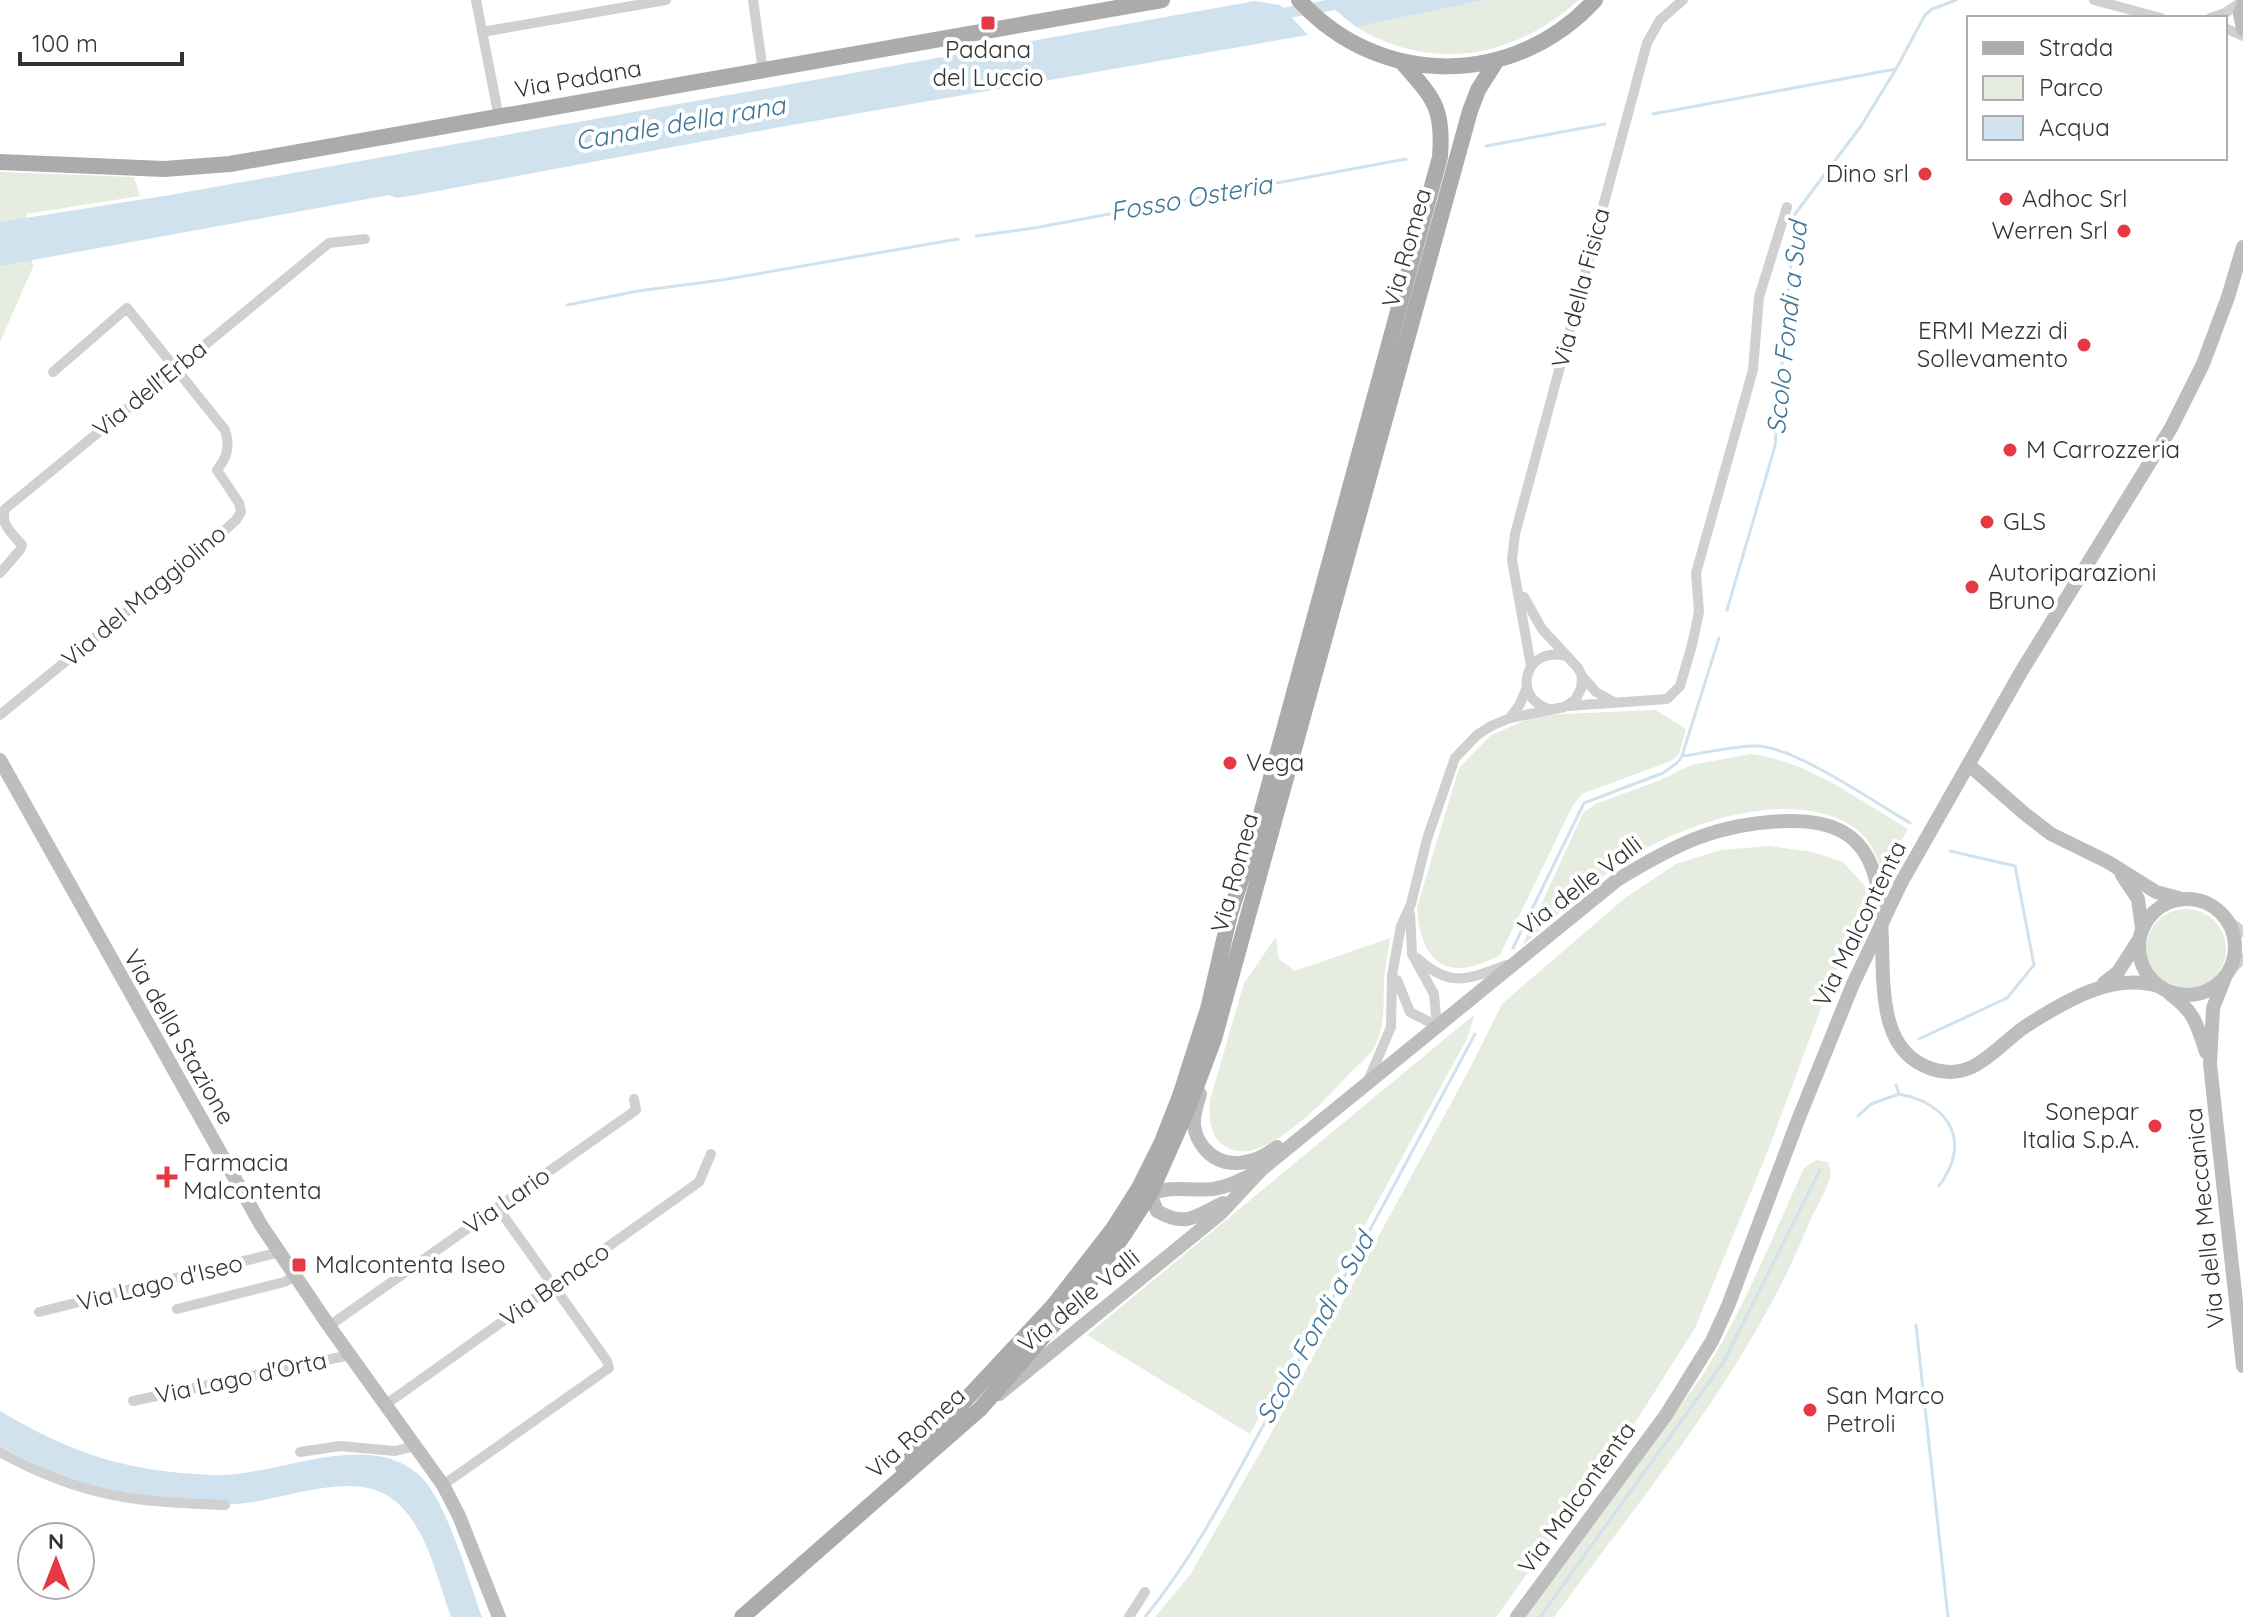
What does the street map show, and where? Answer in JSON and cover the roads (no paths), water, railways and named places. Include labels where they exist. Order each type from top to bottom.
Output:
[{"type":"main road","name":"Via Padana","points":[[0,162],[121,168],[199,167],[272,158],[1121,4],[1162,0]]},
{"type":"main road","points":[[1298,1],[1337,33],[1368,50],[1401,61],[1449,67],[1497,60],[1526,50],[1553,36],[1595,0]]},
{"type":"main road","name":"Via Romea","points":[[742,1617],[983,1406],[1083,1291],[1125,1233],[1205,1067],[1470,111],[1478,90],[1497,60]]},
{"type":"main road","name":"Via Romea","points":[[866,1508],[1054,1305],[1144,1191],[1180,1096],[1208,1009],[1230,914],[1254,840],[1440,157],[1442,133],[1436,106],[1401,61]]},
{"type":"street","points":[[476,0],[499,118]]},
{"type":"street","points":[[482,32],[666,0]]},
{"type":"street","points":[[753,0],[763,71]]},
{"type":"street","name":"Via della Fisica","points":[[1510,718],[1527,687],[1527,674],[1531,666],[1512,560],[1515,534],[1647,43],[1660,20],[1683,0]]},
{"type":"street","points":[[2094,0],[2154,16]]},
{"type":"street","points":[[2216,16],[2243,3]]},
{"type":"street","points":[[2243,3],[2240,14],[2243,29]]},
{"type":"street","points":[[1437,1026],[1434,994],[1412,954],[1409,928],[1411,904],[1427,839],[1455,758],[1477,735],[1510,718],[1568,706],[1667,699],[1680,686],[1699,612],[1696,573],[1753,370],[1759,297],[1787,207]]},
{"type":"street","name":"Via dell'Erba","points":[[0,573],[22,545],[4,524],[2,517],[5,509],[329,243],[365,239]]},
{"type":"street","name":"Via Malcontenta","points":[[1517,1617],[1666,1415],[1712,1341],[1853,984],[1901,883],[2021,672],[2171,428],[2203,364],[2243,247]]},
{"type":"street","name":"Via del Maggiolino","points":[[0,715],[212,542],[241,512],[239,503],[217,470],[227,458],[225,430],[127,308],[53,372]]},
{"type":"street","name":"Via della Fisica","points":[[1518,589],[1542,629],[1576,664],[1582,676],[1596,692],[1616,703]]},
{"type":"street","points":[[1531,666],[1544,656],[1566,656]]},
{"type":"street","points":[[1568,706],[1580,693],[1582,676]]},
{"type":"street","points":[[1527,687],[1535,702],[1551,709]]},
{"type":"street","name":"Via della Stazione","points":[[0,760],[261,1225],[443,1485],[459,1516],[499,1617]]},
{"type":"street","points":[[1969,765],[2037,825],[2114,865],[2156,892],[2211,906],[2243,932]]},
{"type":"street","name":"Via delle Valli","points":[[983,1406],[1202,1229],[1262,1169],[1617,880],[1692,838],[1732,826],[1765,822],[1829,825],[1850,834],[1864,848],[1875,874],[1891,1031],[1907,1054],[1930,1069],[1952,1072],[1972,1068],[2027,1026],[2097,989],[2118,972],[2141,935]]},
{"type":"street","points":[[2114,865],[2138,899],[2139,954],[2143,968],[2163,988],[2182,995],[2198,994],[2217,985],[2243,958]]},
{"type":"street","points":[[2141,935],[2148,917],[2161,906],[2168,902],[2193,900]]},
{"type":"street","points":[[1367,1083],[1391,1027],[1395,956],[1401,926],[1411,904]]},
{"type":"street","points":[[2223,916],[2234,944],[2233,959],[2226,975]]},
{"type":"street","points":[[1412,954],[1431,972],[1453,980],[1470,978],[1515,962]]},
{"type":"street","points":[[1395,956],[1399,990],[1410,1012],[1437,1026]]},
{"type":"street","name":"Via della Meccanica","points":[[2226,975],[2213,1008],[2210,1064],[2243,1366]]},
{"type":"street","name":"Via delle Valli","points":[[2097,989],[2130,981],[2163,988]]},
{"type":"street","name":"Via della Meccanica","points":[[2163,988],[2186,1006],[2195,1018],[2210,1064]]},
{"type":"street","name":"Via delle Valli","points":[[1205,1067],[1194,1128],[1200,1143],[1211,1156],[1242,1164],[1269,1153],[1290,1137],[1319,1123]]},
{"type":"street","name":"Via Lario","points":[[329,1326],[636,1110],[634,1099]]},
{"type":"street","name":"Via Benaco","points":[[385,1405],[699,1182],[711,1154]]},
{"type":"street","name":"Via delle Valli","points":[[1238,1195],[1198,1217],[1179,1220],[1157,1211],[1144,1191],[1228,1186],[1262,1169]]},
{"type":"street","points":[[443,1485],[609,1368],[498,1208]]},
{"type":"street","name":"Via Lago d'Iseo","points":[[39,1312],[280,1252]]},
{"type":"street","points":[[177,1309],[284,1282],[296,1276]]},
{"type":"street","name":"Via Lago d'Orta","points":[[133,1401],[350,1355]]},
{"type":"street","points":[[300,1452],[340,1446],[395,1451],[415,1446]]},
{"type":"street","points":[[0,1452],[83,1489],[148,1502],[225,1505]]},
{"type":"street","points":[[1129,1617],[1145,1592]]},
{"type":"water","points":[[1323,0],[1484,0],[1356,27]]},
{"type":"water","points":[[1255,1],[1280,5],[1308,35],[0,266],[0,222],[170,195]]},
{"type":"water","points":[[0,1411],[77,1450],[153,1470],[237,1474],[346,1455],[372,1455],[396,1461],[418,1474],[438,1501],[456,1541],[482,1617],[451,1617],[421,1534],[401,1506],[388,1496],[353,1486],[333,1487],[233,1504],[181,1501],[88,1486],[0,1446]]},
{"type":"waterway","name":"Canale della rana","points":[[1274,15],[1360,0]]},
{"type":"waterway","name":"Scolo Fondi a Sud","points":[[1727,610],[1775,446],[1795,214],[1861,126],[1925,15],[1956,0]]},
{"type":"waterway","name":"Fosso Osteria","points":[[1653,114],[1896,69]]},
{"type":"waterway","name":"Fosso Osteria","points":[[1486,146],[1605,124]]},
{"type":"waterway","name":"Fosso Osteria","points":[[976,236],[1406,159]]},
{"type":"waterway","name":"Fosso Osteria","points":[[567,305],[958,239]]},
{"type":"waterway","name":"Scolo Fondi a Sud","points":[[1513,948],[1584,803],[1663,773],[1682,756],[1719,638]]},
{"type":"waterway","points":[[1682,756],[1747,746],[1772,748],[1812,765],[1910,823]]},
{"type":"waterway","points":[[1919,1039],[2007,998],[2034,965],[2015,866],[1950,851]]},
{"type":"waterway","name":"Scolo Fondi a Sud","points":[[1145,1617],[1165,1592],[1216,1511],[1475,1034]]},
{"type":"waterway","points":[[1858,1116],[1871,1104],[1899,1094],[1896,1085]]},
{"type":"waterway","points":[[1899,1094],[1932,1106],[1950,1127],[1954,1154],[1939,1186]]},
{"type":"waterway","points":[[1540,1617],[1723,1363],[1820,1170]]},
{"type":"waterway","points":[[1916,1325],[1948,1617]]},
{"type":"place","name":"Padana del Luccio","points":[[988,23]]},
{"type":"place","name":"Dino srl","points":[[1925,174]]},
{"type":"place","name":"Adhoc Srl","points":[[2006,199]]},
{"type":"place","name":"Werren Srl","points":[[2124,231]]},
{"type":"place","name":"ERMI Mezzi di Sollevamento","points":[[2084,345]]},
{"type":"place","name":"M Carrozzeria","points":[[2010,450]]},
{"type":"place","name":"GLS","points":[[1987,522]]},
{"type":"place","name":"Autoriparazioni Bruno","points":[[1972,587]]},
{"type":"place","name":"Vega","points":[[1230,763]]},
{"type":"place","name":"Sonepar Italia S.p.A.","points":[[2155,1126]]},
{"type":"place","name":"Farmacia Malcontenta","points":[[167,1177]]},
{"type":"place","name":"Malcontenta Iseo","points":[[299,1265]]},
{"type":"place","name":"San Marco Petroli","points":[[1810,1410]]}]
